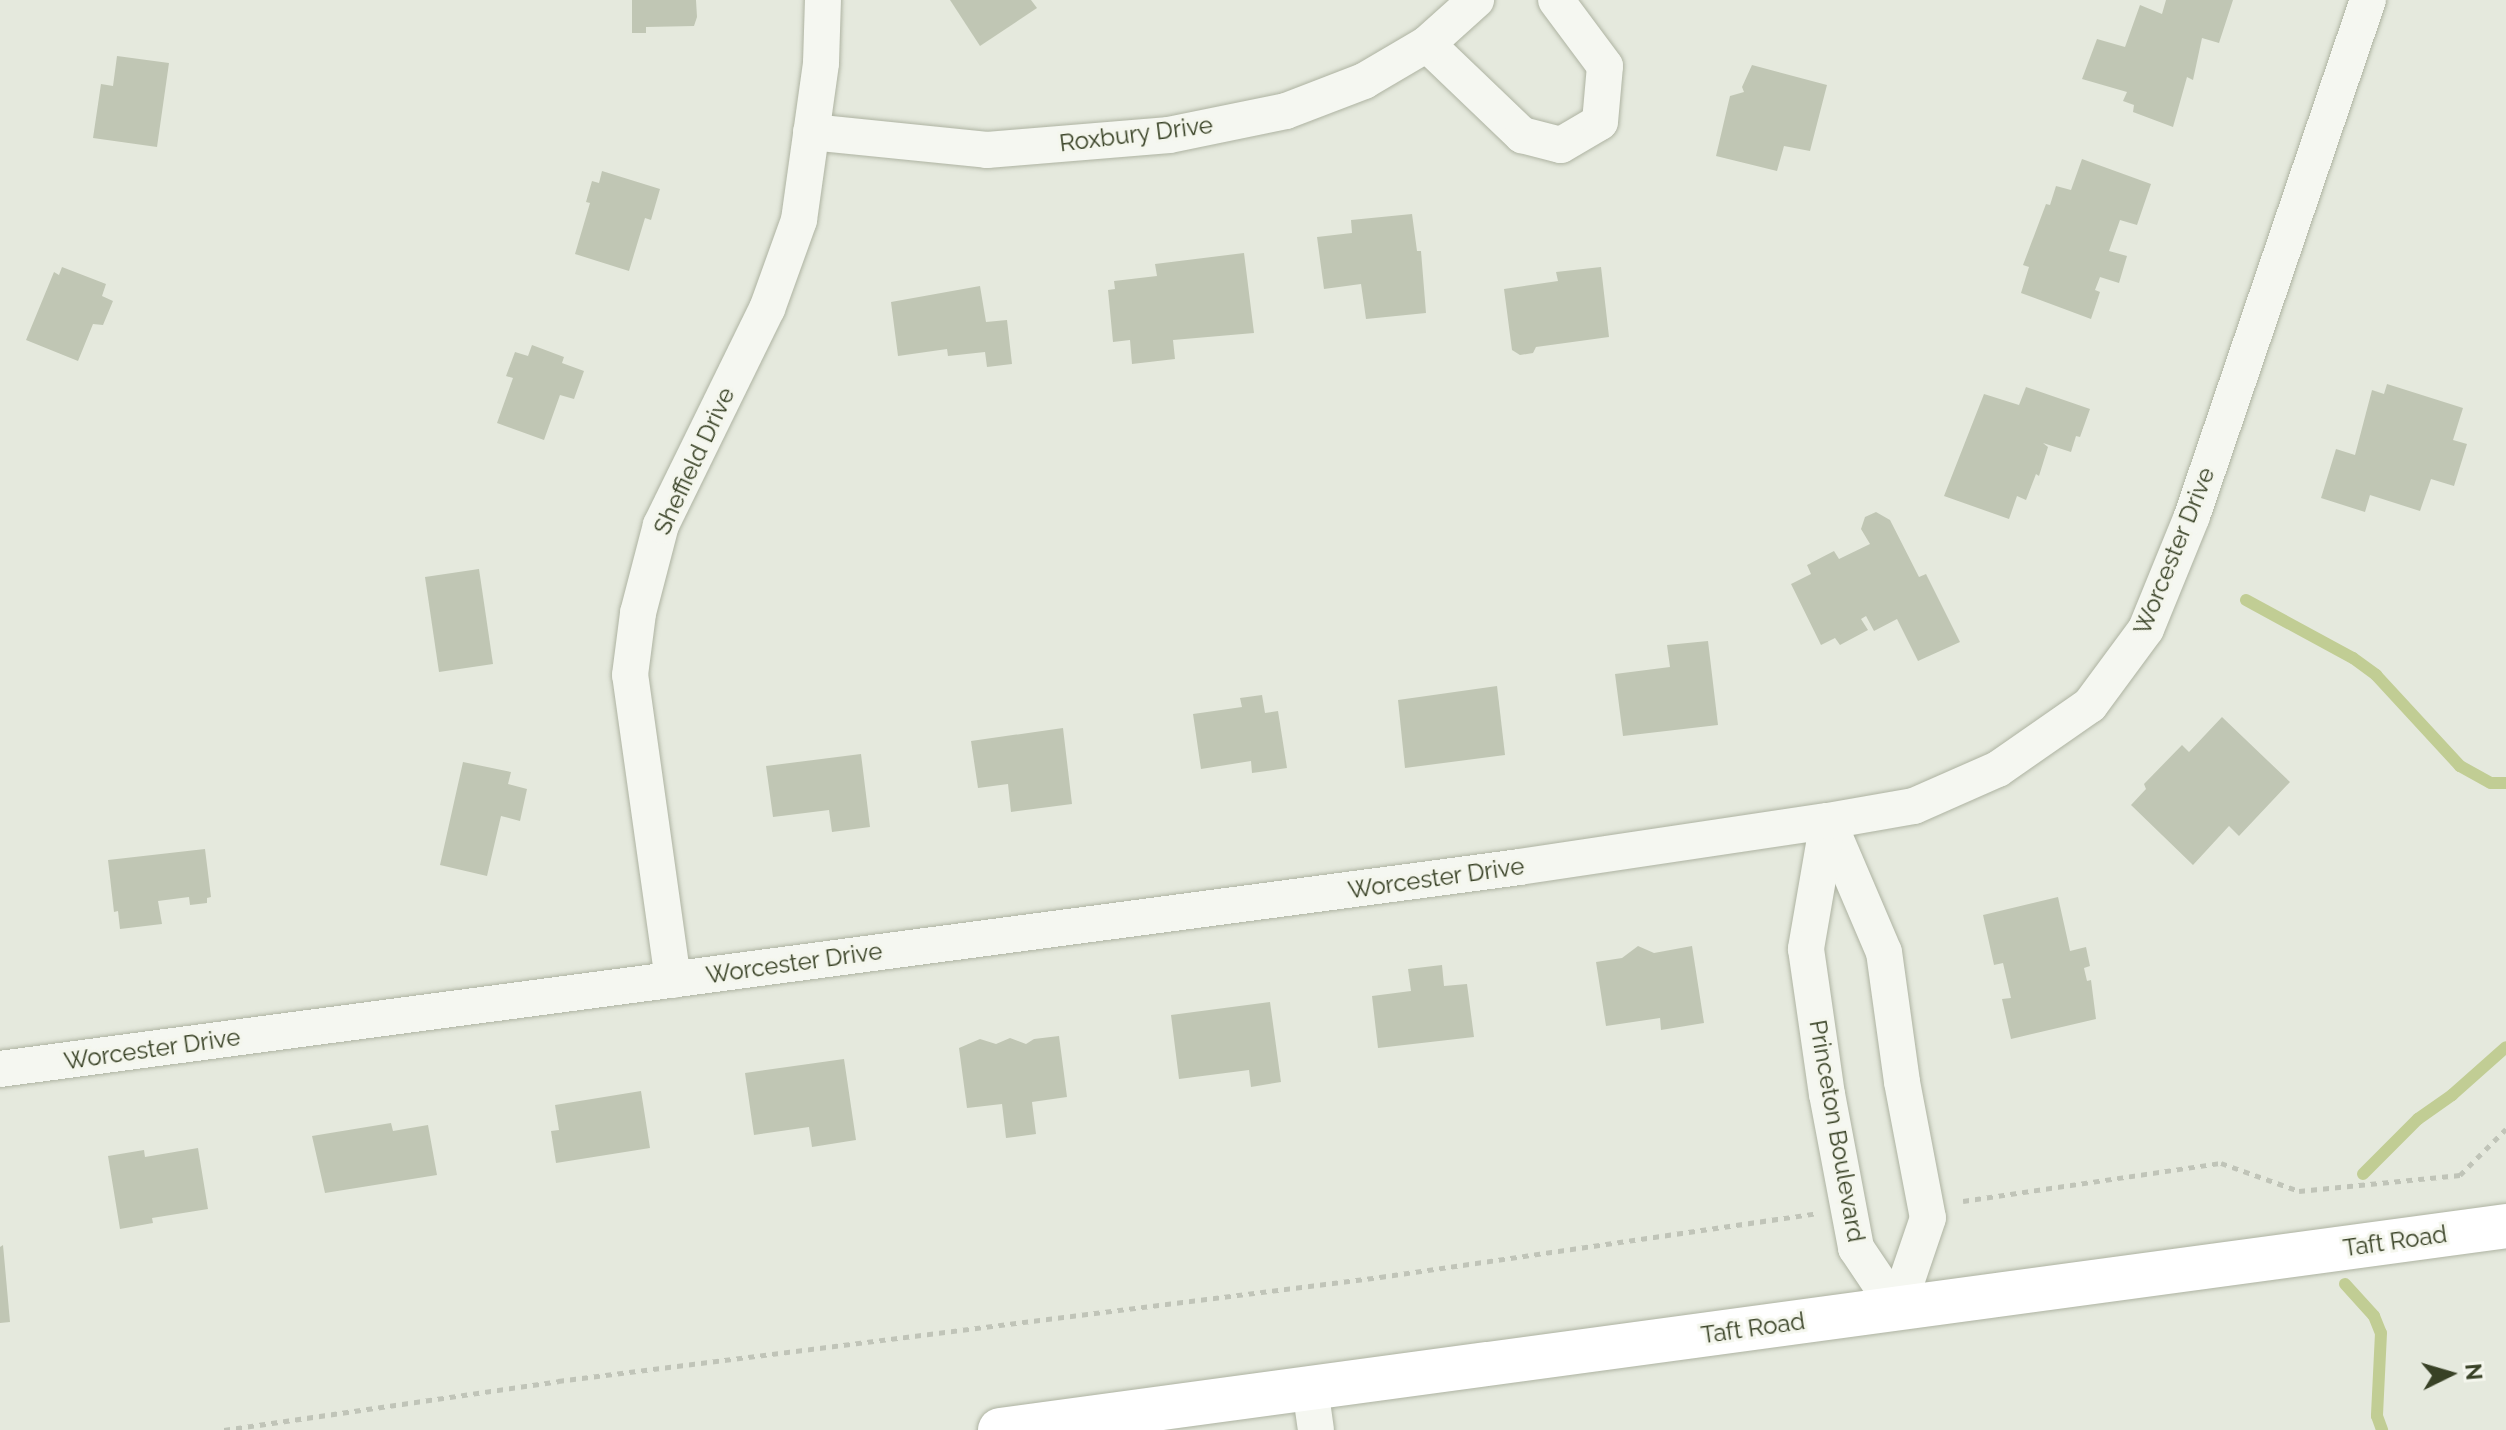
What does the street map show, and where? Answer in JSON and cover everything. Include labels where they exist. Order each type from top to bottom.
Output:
[{"type":"street","name":"Sheffield Drive","points":[[673,980],[630,675],[638,613],[661,525],[767,309],[799,220],[821,63],[823,0]]},
{"type":"street","name":"Roxbury Drive","points":[[811,132],[987,150],[1169,135],[1286,111],[1364,81],[1427,44],[1476,0]]},
{"type":"street","points":[[1427,44],[1522,135],[1561,145],[1600,122],[1605,66],[1556,0]]},
{"type":"street","name":"Worcester Drive","points":[[0,1069],[1519,867],[1828,821],[1914,806],[1998,769],[2090,705],[2146,629],[2192,516],[2368,0]]},
{"type":"street","points":[[1828,821],[1884,952],[1928,1218],[1897,1309]]},
{"type":"street","name":"Princeton Boulevard","points":[[1828,821],[1806,949],[1827,1094],[1856,1248],[1897,1309]]},
{"type":"street","name":"Taft Road","points":[[1000,1430],[2506,1226]]},
{"type":"street","points":[[1310,1388],[1316,1430]]},
{"type":"path","points":[[1926,1207],[2221,1163],[2299,1191],[2460,1175],[2506,1129]]},
{"type":"path","points":[[224,1430],[558,1381],[1380,1277],[1849,1209]]},
{"type":"building","points":[[632,0],[696,0],[694,26],[646,27],[646,33],[632,33]]},
{"type":"building","points":[[950,0],[1031,0],[1037,8],[980,46]]},
{"type":"building","points":[[2166,0],[2233,0],[2219,43],[2202,38],[2193,80],[2187,77],[2173,127],[2133,112],[2134,105],[2123,101],[2127,92],[2082,79],[2097,39],[2125,47],[2140,5],[2162,14]]},
{"type":"building","points":[[117,56],[169,63],[157,147],[93,138],[101,84],[113,86]]},
{"type":"building","points":[[1752,65],[1827,85],[1810,151],[1784,146],[1777,171],[1716,156],[1730,96],[1744,92],[1742,87]]},
{"type":"building","points":[[2082,159],[2151,184],[2137,225],[2120,220],[2109,251],[2127,256],[2119,283],[2100,277],[2095,290],[2100,292],[2091,319],[2021,293],[2029,267],[2023,265],[2046,204],[2050,205],[2056,186],[2071,190]]},
{"type":"building","points":[[602,171],[660,189],[651,220],[645,218],[629,271],[575,254],[590,203],[586,202],[592,181],[599,183]]},
{"type":"building","points":[[1412,214],[1417,251],[1421,251],[1426,313],[1366,319],[1361,284],[1324,289],[1317,237],[1352,233],[1351,220]]},
{"type":"building","points":[[1244,253],[1254,333],[1173,340],[1175,359],[1132,364],[1130,340],[1113,342],[1108,290],[1115,289],[1114,281],[1157,276],[1155,264]]},
{"type":"building","points":[[62,267],[106,284],[102,296],[113,301],[103,325],[93,324],[78,361],[26,340],[54,272],[59,275]]},
{"type":"building","points":[[1601,267],[1609,337],[1536,347],[1533,353],[1520,355],[1512,350],[1504,289],[1558,281],[1556,272]]},
{"type":"building","points":[[980,286],[986,322],[1007,320],[1012,364],[987,367],[985,352],[948,356],[947,349],[898,356],[891,302]]},
{"type":"building","points":[[532,345],[564,357],[562,363],[584,371],[574,399],[560,395],[544,440],[497,423],[513,378],[506,376],[515,352],[528,356]]},
{"type":"building","points":[[2387,384],[2463,408],[2453,440],[2467,444],[2454,486],[2431,479],[2420,511],[2370,495],[2365,512],[2321,498],[2336,449],[2355,455],[2372,390],[2384,394]]},
{"type":"building","points":[[2026,387],[2090,409],[2071,452],[2043,443],[2048,447],[2039,476],[2036,474],[2026,500],[2017,496],[2009,519],[1944,496],[1984,394],[2019,405]]},
{"type":"building","points":[[1876,512],[1890,520],[1919,577],[1926,574],[1960,642],[1918,661],[1897,619],[1874,631],[1866,616],[1861,619],[1868,630],[1840,645],[1835,638],[1821,645],[1791,584],[1811,574],[1807,565],[1834,551],[1839,559],[1870,544],[1861,529],[1865,517]]},
{"type":"building","points":[[479,569],[493,664],[439,672],[425,577]]},
{"type":"building","points":[[1708,641],[1718,725],[1623,736],[1615,674],[1670,667],[1667,645]]},
{"type":"building","points":[[1497,686],[1505,755],[1405,768],[1398,700]]},
{"type":"building","points":[[1262,695],[1265,713],[1278,711],[1287,768],[1252,773],[1251,761],[1201,769],[1193,714],[1242,707],[1240,698]]},
{"type":"building","points":[[2222,717],[2290,782],[2239,836],[2229,826],[2193,865],[2131,805],[2146,789],[2144,784],[2182,745],[2189,752]]},
{"type":"building","points":[[1063,728],[1072,804],[1011,812],[1008,784],[978,788],[971,741]]},
{"type":"building","points":[[861,754],[870,827],[832,832],[829,810],[773,817],[766,766]]},
{"type":"building","points":[[463,762],[511,772],[508,784],[527,789],[520,821],[501,816],[487,876],[440,865]]},
{"type":"building","points":[[205,849],[211,897],[207,898],[207,903],[190,905],[189,897],[158,901],[162,924],[120,929],[118,911],[114,912],[108,860]]},
{"type":"building","points":[[2058,897],[2070,951],[2086,947],[2090,966],[2084,968],[2087,981],[2091,980],[2096,1019],[2011,1039],[2002,999],[2011,998],[2003,963],[1994,965],[1983,915]]},
{"type":"building","points":[[1638,946],[1654,953],[1692,946],[1704,1023],[1661,1030],[1660,1018],[1606,1026],[1596,962],[1622,958]]},
{"type":"building","points":[[1442,965],[1444,986],[1467,984],[1474,1037],[1378,1048],[1372,996],[1411,991],[1408,969]]},
{"type":"building","points":[[1270,1002],[1281,1082],[1251,1087],[1249,1070],[1179,1079],[1171,1015]]},
{"type":"building","points":[[1059,1036],[1067,1097],[1032,1102],[1036,1134],[1006,1138],[1002,1104],[967,1108],[959,1048],[980,1039],[996,1044],[1010,1038],[1026,1044],[1034,1039]]},
{"type":"building","points":[[844,1059],[856,1140],[812,1147],[809,1127],[754,1135],[745,1073]]},
{"type":"building","points":[[641,1091],[650,1148],[556,1163],[551,1131],[559,1130],[555,1105]]},
{"type":"building","points":[[391,1123],[393,1131],[428,1125],[437,1175],[325,1193],[312,1136]]},
{"type":"building","points":[[198,1148],[208,1209],[152,1218],[153,1223],[120,1229],[108,1156],[144,1150],[145,1157]]},
{"type":"building","points":[[3,1245],[10,1322],[0,1323],[0,1247]]},
{"type":"waterway","points":[[2246,600],[2353,658],[2376,675],[2460,766],[2491,783],[2506,783]]},
{"type":"waterway","points":[[2363,1174],[2418,1119],[2452,1095],[2506,1047]]},
{"type":"waterway","points":[[2345,1284],[2374,1316],[2381,1333],[2377,1416],[2382,1430]]}]
